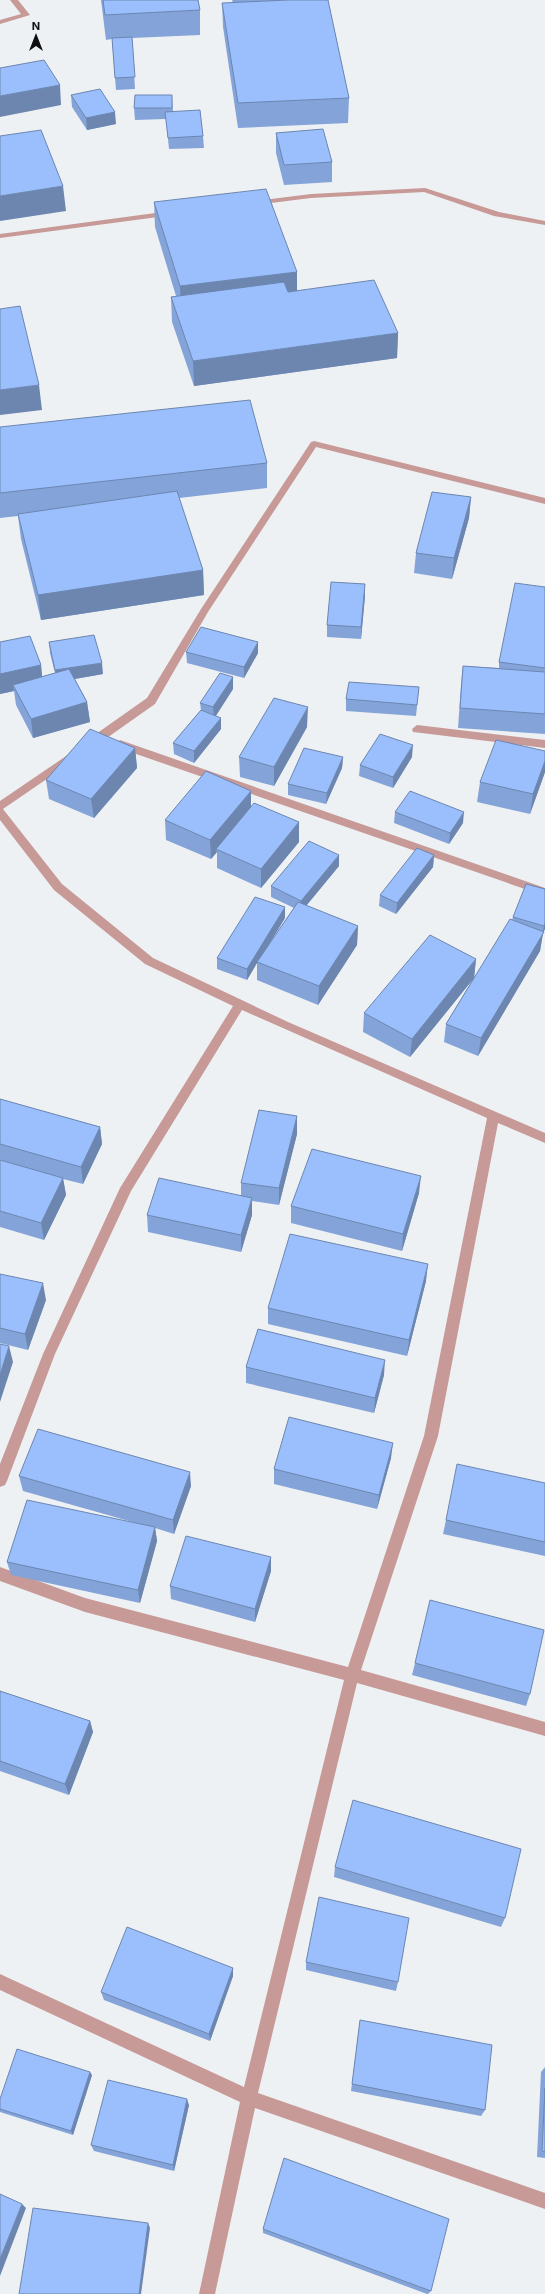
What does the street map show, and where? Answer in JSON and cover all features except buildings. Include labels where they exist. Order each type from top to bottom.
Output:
[{"type":"street","points":[[0,22],[26,15],[14,0]]},
{"type":"street","points":[[249,204],[311,196],[425,190],[497,214],[545,223]]},
{"type":"street","points":[[0,236],[72,225],[180,212]]},
{"type":"street","points":[[0,806],[150,701],[204,611],[314,444],[545,501]]},
{"type":"street","points":[[418,729],[545,744]]},
{"type":"street","points":[[100,737],[545,892]]},
{"type":"street","points":[[0,812],[58,887],[149,961],[240,1004],[545,1138]]},
{"type":"street","points":[[0,1481],[49,1354],[126,1188],[240,1004]]},
{"type":"street","points":[[207,2294],[249,2098],[352,1675],[431,1436],[494,1116]]},
{"type":"street","points":[[0,1574],[85,1605],[352,1675],[545,1729]]},
{"type":"street","points":[[0,1982],[249,2098],[545,2200]]}]
